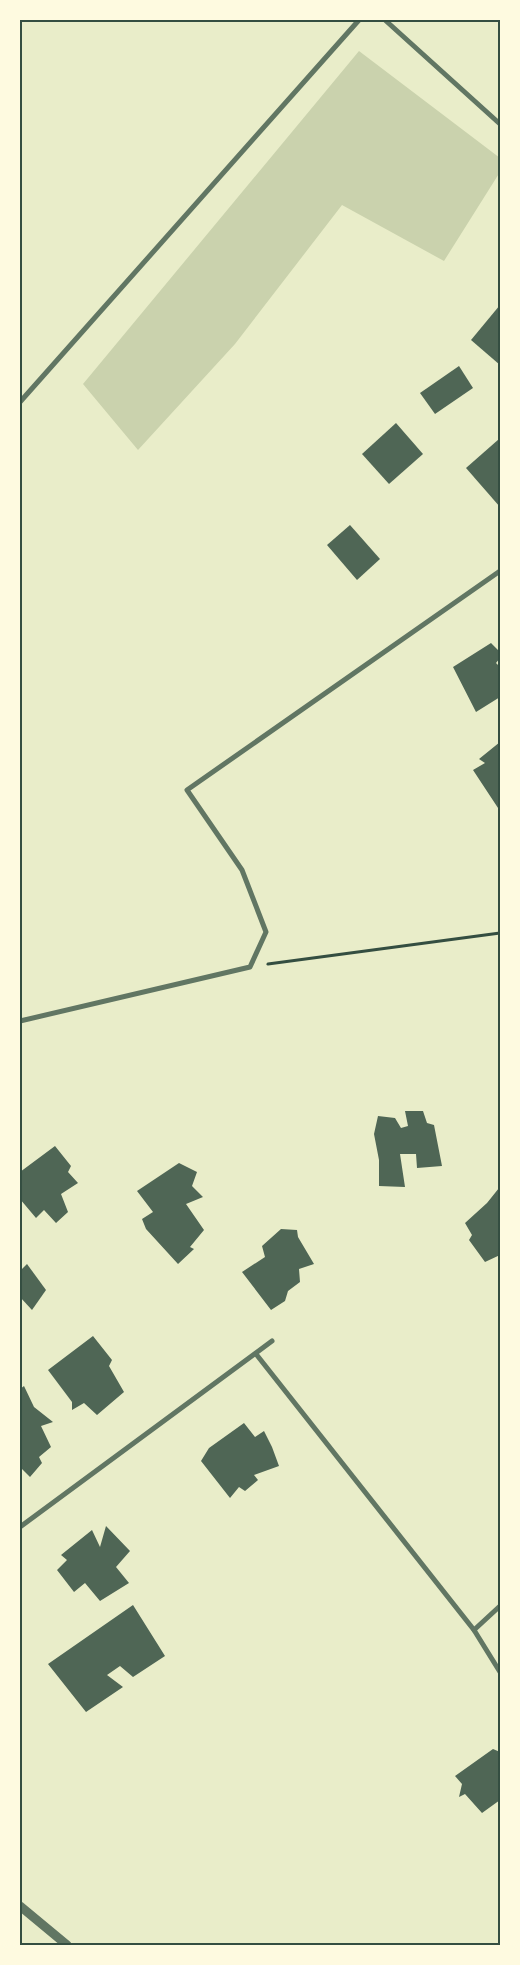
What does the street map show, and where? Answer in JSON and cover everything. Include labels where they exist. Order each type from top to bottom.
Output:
[{"type":"street","points":[[20,402],[359,20]]},
{"type":"street","points":[[385,20],[500,124]]},
{"type":"street","points":[[20,1021],[250,967],[266,932],[242,870],[187,790],[500,571]]},
{"type":"street","points":[[20,1527],[272,1341]]},
{"type":"street","points":[[256,1354],[474,1630],[500,1672]]},
{"type":"street","points":[[474,1630],[500,1606]]},
{"type":"street","points":[[20,1906],[67,1945]]},
{"type":"path","points":[[250,967],[500,933]]},
{"type":"green space","points":[[359,51],[500,158],[500,172],[444,261],[342,205],[235,344],[138,450],[83,384]]},
{"type":"building","points":[[500,305],[500,365],[471,340]]},
{"type":"building","points":[[459,366],[473,388],[435,414],[420,393]]},
{"type":"building","points":[[396,423],[423,454],[389,484],[362,454]]},
{"type":"building","points":[[500,440],[500,507],[466,468]]},
{"type":"building","points":[[350,525],[380,559],[357,580],[327,545]]},
{"type":"building","points":[[491,643],[500,652],[500,658],[496,663],[500,667],[500,697],[476,712],[453,667]]},
{"type":"building","points":[[500,742],[500,811],[473,770],[485,763],[479,759]]},
{"type":"building","points":[[405,1111],[423,1111],[427,1123],[434,1125],[442,1166],[417,1168],[416,1154],[400,1154],[405,1187],[379,1186],[379,1160],[374,1134],[378,1116],[395,1118],[401,1128],[408,1126]]},
{"type":"building","points":[[55,1146],[71,1166],[68,1172],[78,1183],[61,1194],[68,1212],[56,1223],[44,1210],[36,1218],[20,1199],[20,1172]]},
{"type":"building","points":[[179,1163],[197,1172],[192,1186],[203,1197],[186,1204],[204,1230],[190,1247],[194,1249],[178,1264],[146,1229],[142,1219],[153,1212],[137,1191]]},
{"type":"building","points":[[499,1188],[500,1255],[485,1262],[469,1240],[472,1235],[465,1223],[487,1203]]},
{"type":"building","points":[[281,1229],[297,1230],[298,1237],[314,1264],[299,1269],[300,1282],[288,1291],[285,1301],[271,1310],[242,1272],[265,1257],[262,1246]]},
{"type":"building","points":[[27,1264],[46,1290],[32,1310],[20,1297],[20,1271]]},
{"type":"building","points":[[93,1336],[112,1360],[109,1366],[124,1392],[97,1415],[84,1403],[72,1410],[72,1402],[48,1370]]},
{"type":"building","points":[[24,1386],[34,1407],[53,1422],[41,1426],[51,1447],[39,1457],[42,1463],[30,1477],[22,1469],[20,1471],[20,1389]]},
{"type":"building","points":[[244,1423],[255,1437],[264,1431],[279,1466],[254,1475],[258,1480],[245,1491],[239,1487],[230,1498],[201,1461],[209,1448]]},
{"type":"building","points":[[106,1526],[130,1551],[116,1567],[129,1583],[100,1601],[85,1583],[74,1592],[57,1570],[67,1560],[61,1555],[92,1530],[100,1547]]},
{"type":"building","points":[[133,1605],[165,1656],[133,1677],[120,1666],[107,1675],[123,1687],[86,1712],[48,1664]]},
{"type":"building","points":[[493,1749],[500,1752],[500,1800],[482,1813],[465,1794],[459,1797],[462,1784],[455,1776]]}]
